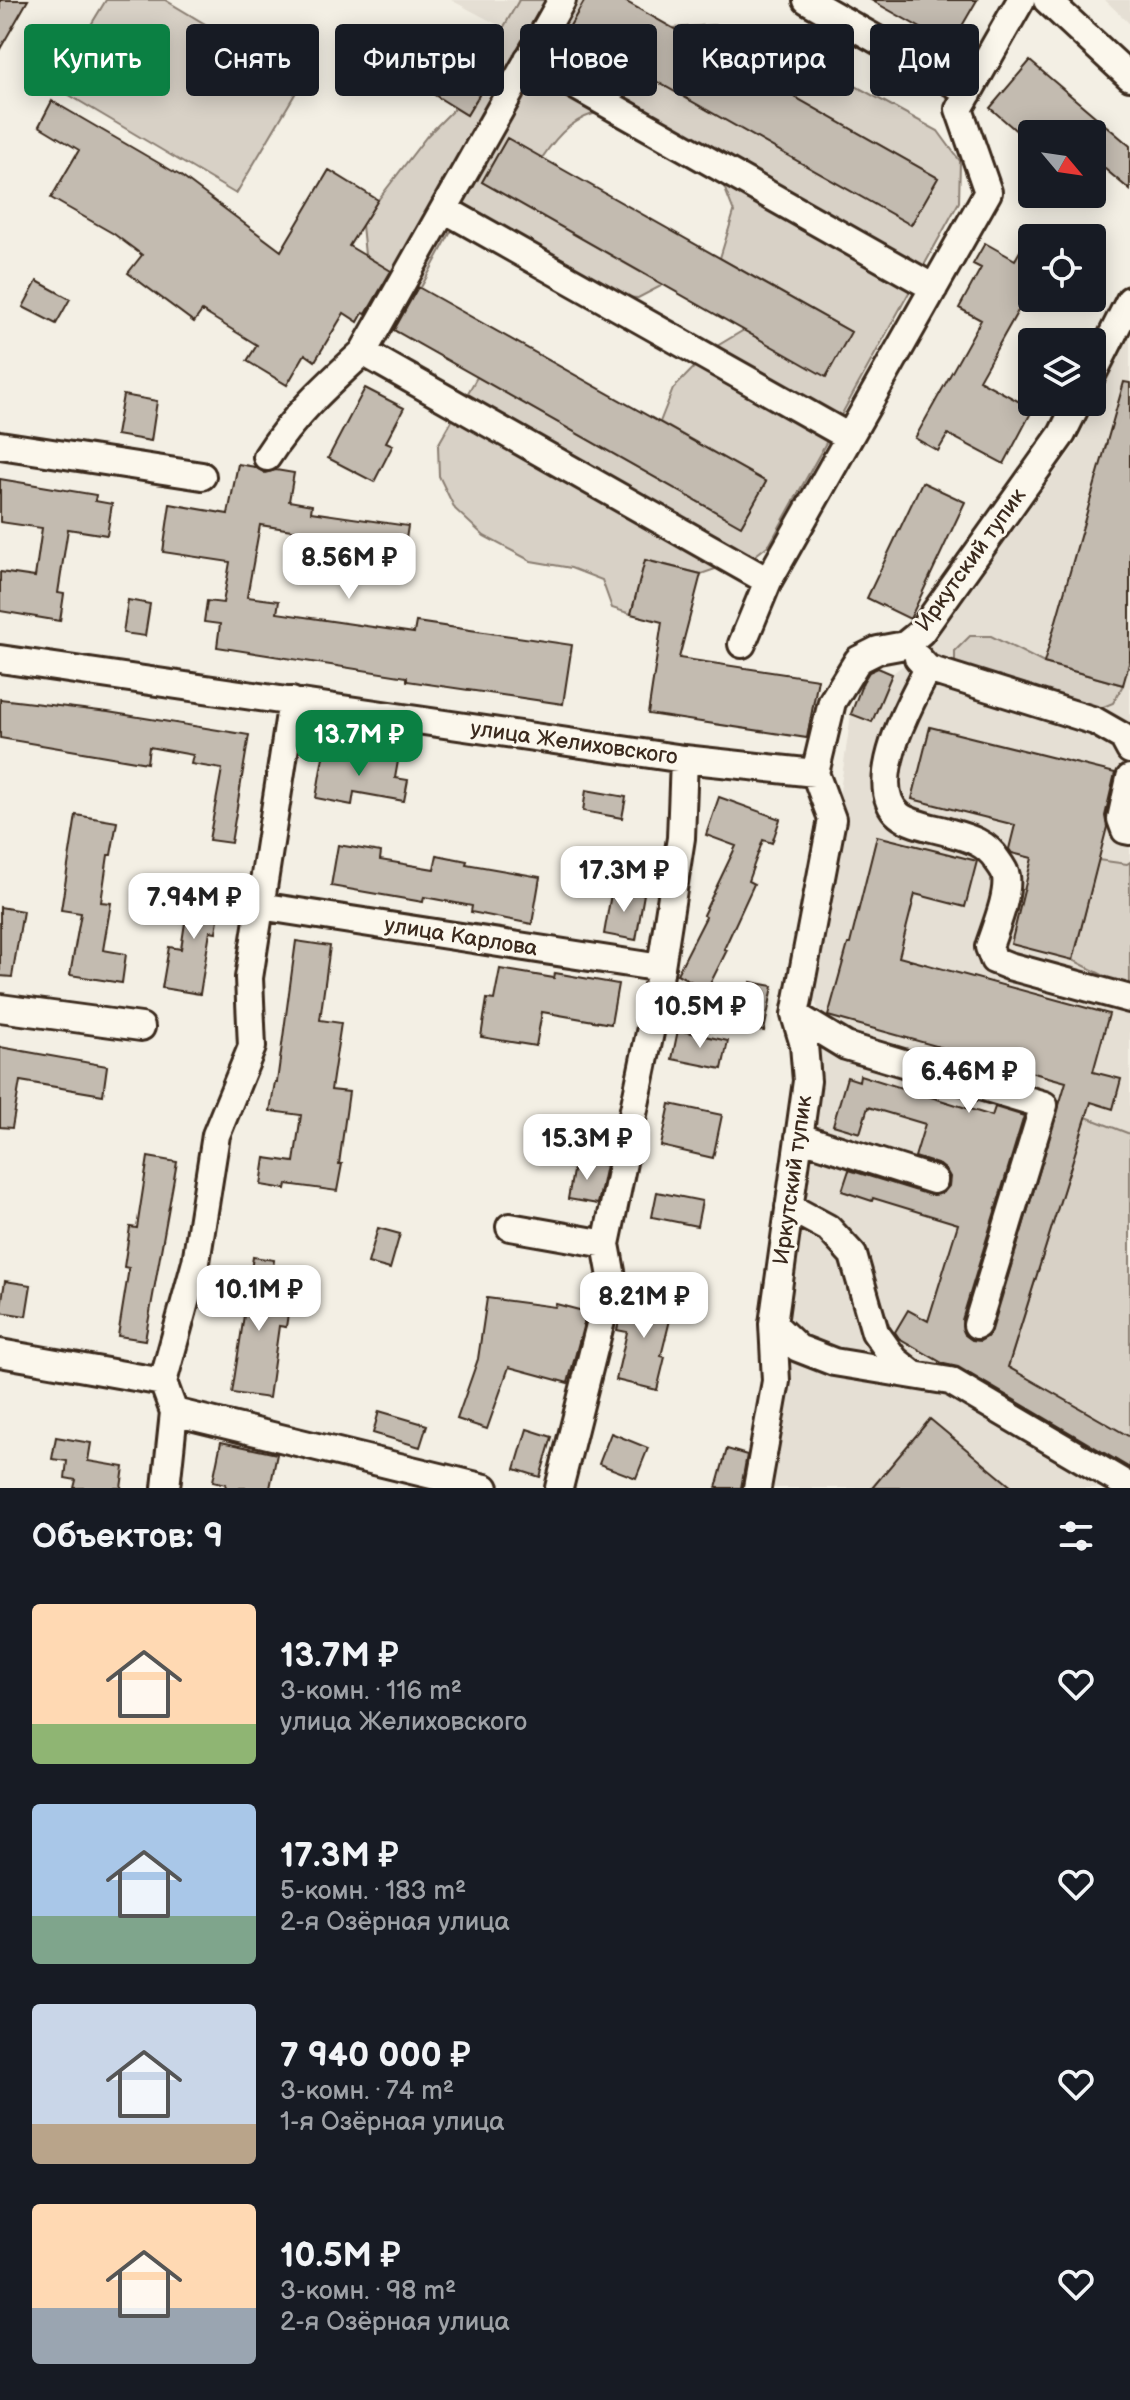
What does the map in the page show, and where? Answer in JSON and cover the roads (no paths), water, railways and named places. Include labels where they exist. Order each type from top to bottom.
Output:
[{"type":"street","points":[[548,24],[562,0]]},
{"type":"street","points":[[807,0],[870,36]]},
{"type":"street","points":[[979,74],[1021,0]]},
{"type":"street","points":[[1047,0],[1130,77]]},
{"type":"street","points":[[267,457],[284,430],[310,401],[363,352],[520,73]]},
{"type":"street","points":[[594,96],[934,288]]},
{"type":"street","points":[[742,644],[768,581],[988,192],[959,109],[967,96]]},
{"type":"street","points":[[444,209],[849,437]]},
{"type":"street","points":[[1106,347],[1130,300]]},
{"type":"street","points":[[363,352],[768,581]]},
{"type":"street","name":"Иркутский тупик","points":[[757,1488],[776,1381],[773,1324],[807,1081],[804,1045],[795,1015],[832,819],[815,773],[832,702],[858,660],[878,650],[905,645],[921,632],[1062,434],[1071,416]]},
{"type":"street","points":[[0,445],[202,476]]},
{"type":"street","points":[[905,645],[928,669],[1095,721],[1123,737],[1130,750]]},
{"type":"street","name":"улица Желиховского","points":[[0,659],[684,759],[815,773]]},
{"type":"street","points":[[928,669],[908,705],[887,768],[885,792],[891,806],[901,817],[974,840],[993,853],[1006,875],[1002,907],[989,947],[994,960],[1130,999]]},
{"type":"street","points":[[166,1488],[174,1412],[163,1382],[196,1262],[216,1135],[252,1047],[249,978],[292,701]]},
{"type":"street","points":[[559,1488],[612,1277],[606,1244],[653,1018],[681,838],[684,759]]},
{"type":"street","points":[[1130,778],[1121,819],[1125,830],[1130,831]]},
{"type":"street","name":"улица Карлова","points":[[260,906],[661,968]]},
{"type":"street","points":[[0,1008],[141,1027]]},
{"type":"street","points":[[795,1015],[846,1046],[1044,1105],[977,1325]]},
{"type":"street","points":[[799,1137],[934,1180]]},
{"type":"street","points":[[789,1207],[828,1228],[853,1255],[875,1332],[895,1360],[914,1375]]},
{"type":"street","points":[[510,1227],[606,1244]]},
{"type":"street","points":[[773,1324],[798,1348],[834,1362],[950,1381],[1130,1487]]},
{"type":"street","points":[[0,1353],[163,1382]]},
{"type":"street","points":[[174,1412],[485,1488]]}]
